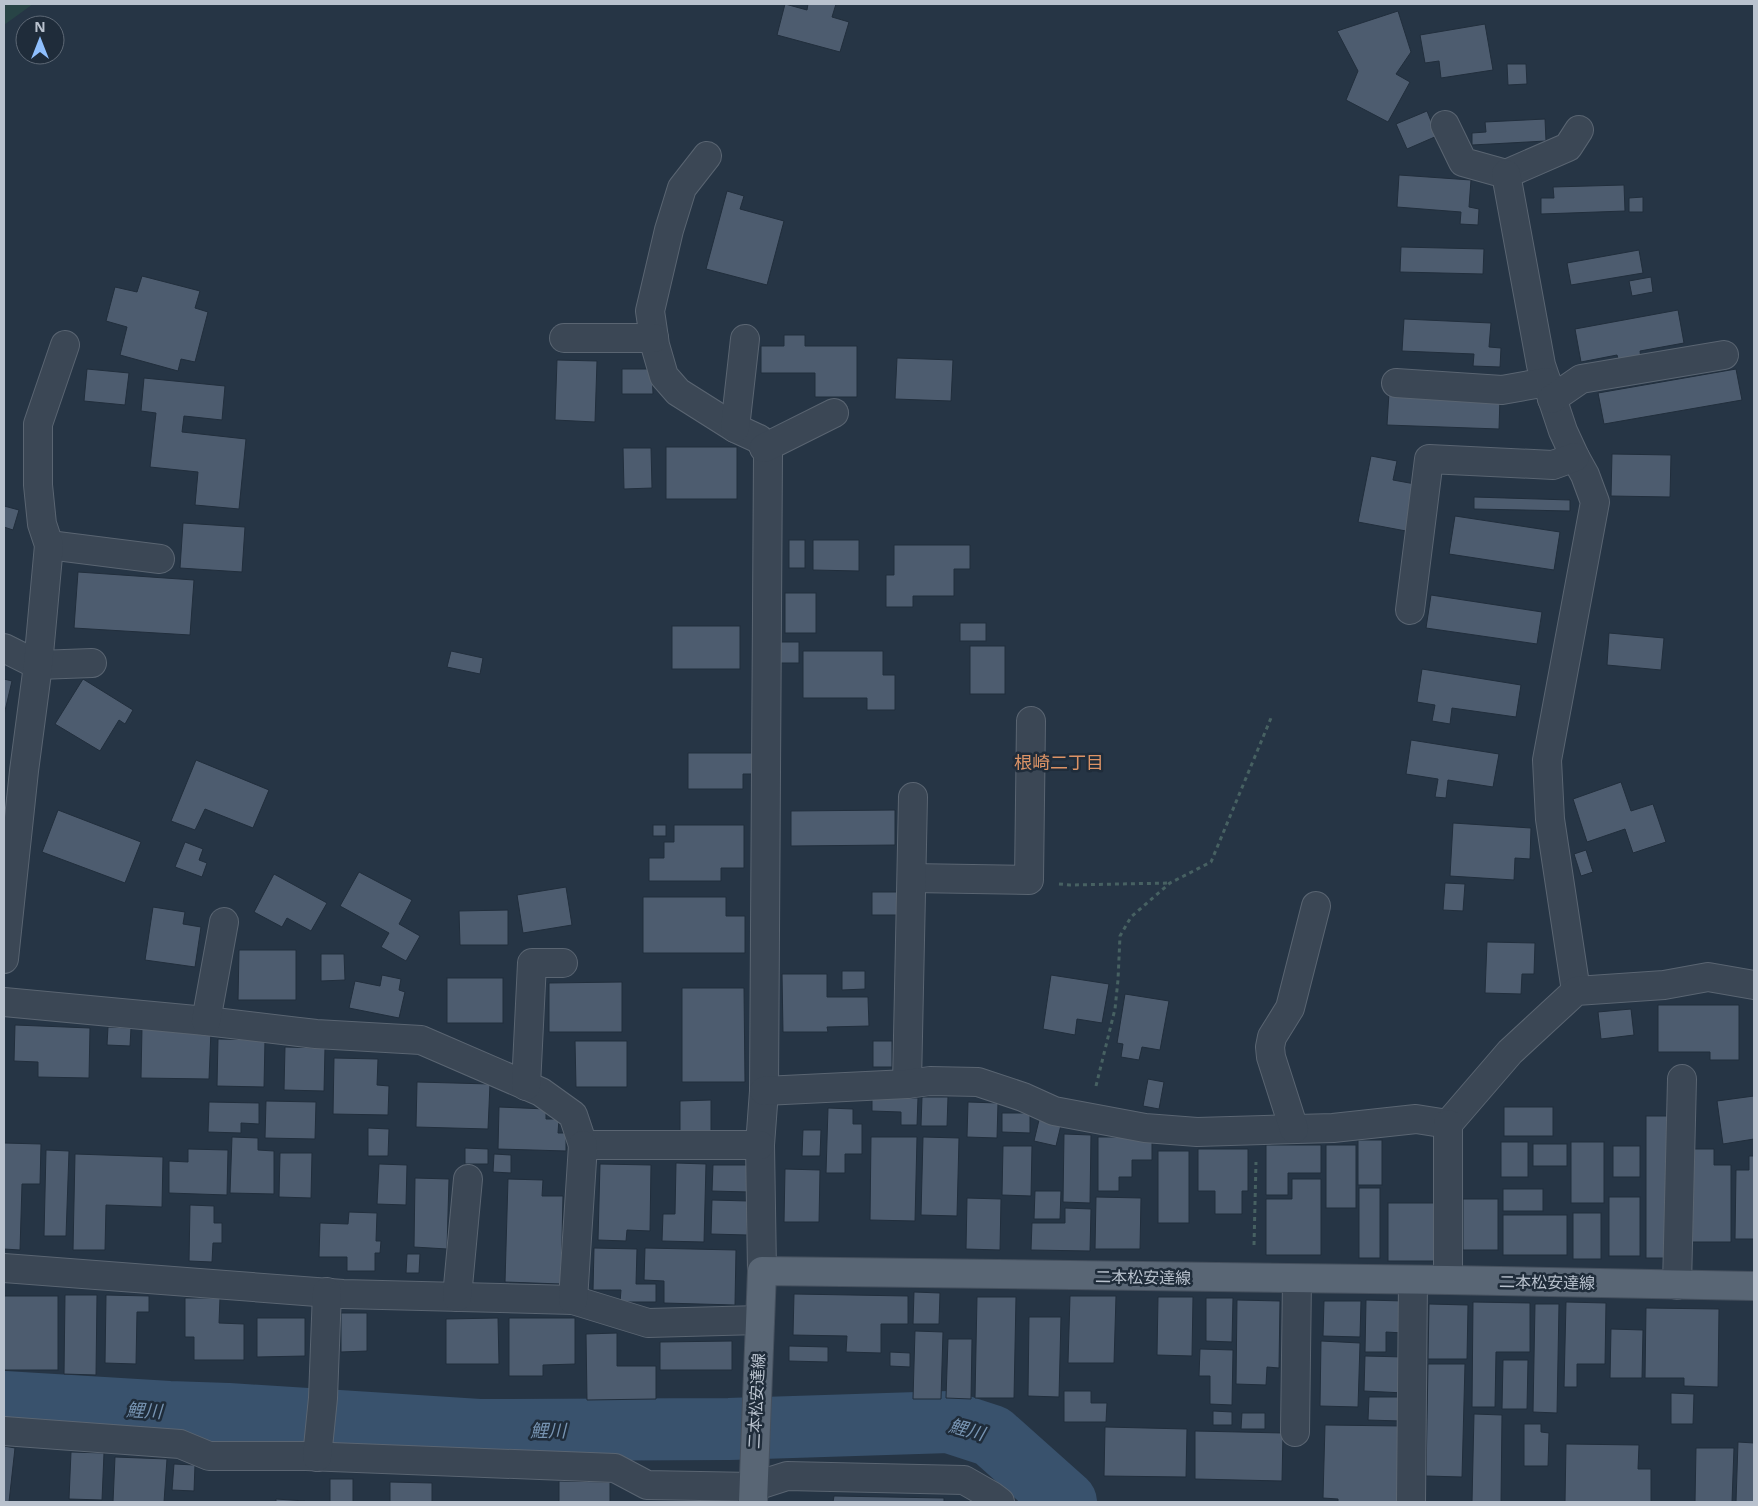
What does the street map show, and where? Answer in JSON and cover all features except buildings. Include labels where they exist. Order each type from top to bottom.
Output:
[{"type":"main road","name":"二本松安達線","points":[[753,1488],[762,1271],[1754,1286]]},
{"type":"street","points":[[1445,125],[1463,162],[1506,174],[1568,147],[1579,130]]},
{"type":"street","points":[[707,156],[682,188],[669,230],[650,311],[654,338],[664,376],[678,392],[735,428],[759,439],[768,454],[764,1091],[760,1145],[762,1271]]},
{"type":"street","points":[[1506,174],[1540,356],[1563,431],[1585,475],[1595,502],[1547,760],[1550,819],[1576,991]]},
{"type":"street","points":[[564,338],[654,338]]},
{"type":"street","points":[[735,428],[745,339]]},
{"type":"street","points":[[4,959],[14,768],[38,665],[49,545],[42,524],[38,485],[38,424],[65,345]]},
{"type":"street","points":[[1396,384],[1502,390],[1550,390],[1581,380],[1724,355]]},
{"type":"street","points":[[764,448],[834,413]]},
{"type":"street","points":[[1410,610],[1429,459],[1553,465],[1575,458]]},
{"type":"street","points":[[49,545],[160,559]]},
{"type":"street","points":[[4,648],[38,665],[92,663]]},
{"type":"street","points":[[912,878],[1029,880],[1031,721]]},
{"type":"street","points":[[907,1084],[913,797]]},
{"type":"street","points":[[1294,1129],[1271,1057],[1270,1047],[1272,1038],[1290,1008],[1316,906]]},
{"type":"street","points":[[206,1021],[224,922]]},
{"type":"street","points":[[526,1086],[532,963],[563,963]]},
{"type":"street","points":[[1448,1280],[1448,1124],[1510,1052],[1576,991],[1664,985],[1708,977],[1754,985]]},
{"type":"street","points":[[4,1002],[206,1021],[316,1034],[421,1040],[540,1092],[573,1116],[583,1145],[573,1300]]},
{"type":"street","points":[[1677,1285],[1682,1079]]},
{"type":"street","points":[[764,1091],[907,1084],[930,1081],[978,1082],[1023,1097],[1054,1112],[1145,1128],[1197,1132],[1333,1128],[1416,1120],[1448,1124]]},
{"type":"street","points":[[583,1145],[760,1145]]},
{"type":"street","points":[[456,1297],[468,1179]]},
{"type":"street","points":[[4,1268],[327,1292],[573,1300],[648,1322],[760,1320]]},
{"type":"street","points":[[1294,1432],[1297,1279]]},
{"type":"street","points":[[1411,1502],[1413,1280]]},
{"type":"street","points":[[318,1446],[323,1398],[327,1292]]},
{"type":"street","points":[[4,1431],[180,1444],[209,1456],[318,1446],[615,1468],[647,1486],[753,1488],[786,1476],[964,1480],[1000,1502]]},
{"type":"path","points":[[1087,1118],[1115,1009],[1120,936],[1131,917],[1170,882],[1211,862],[1271,718]]},
{"type":"path","points":[[1029,880],[1070,885],[1170,882]]},
{"type":"path","points":[[1252,1278],[1258,1130]]},
{"type":"green space","points":[[4,4],[33,4],[15,15],[15,17],[4,25]]},
{"type":"waterway","name":"鯉川","points":[[4,1402],[479,1430],[729,1429],[949,1422],[992,1436],[1066,1502]]},
{"type":"district","name":"根崎二丁目","points":[[1059,762]]}]
